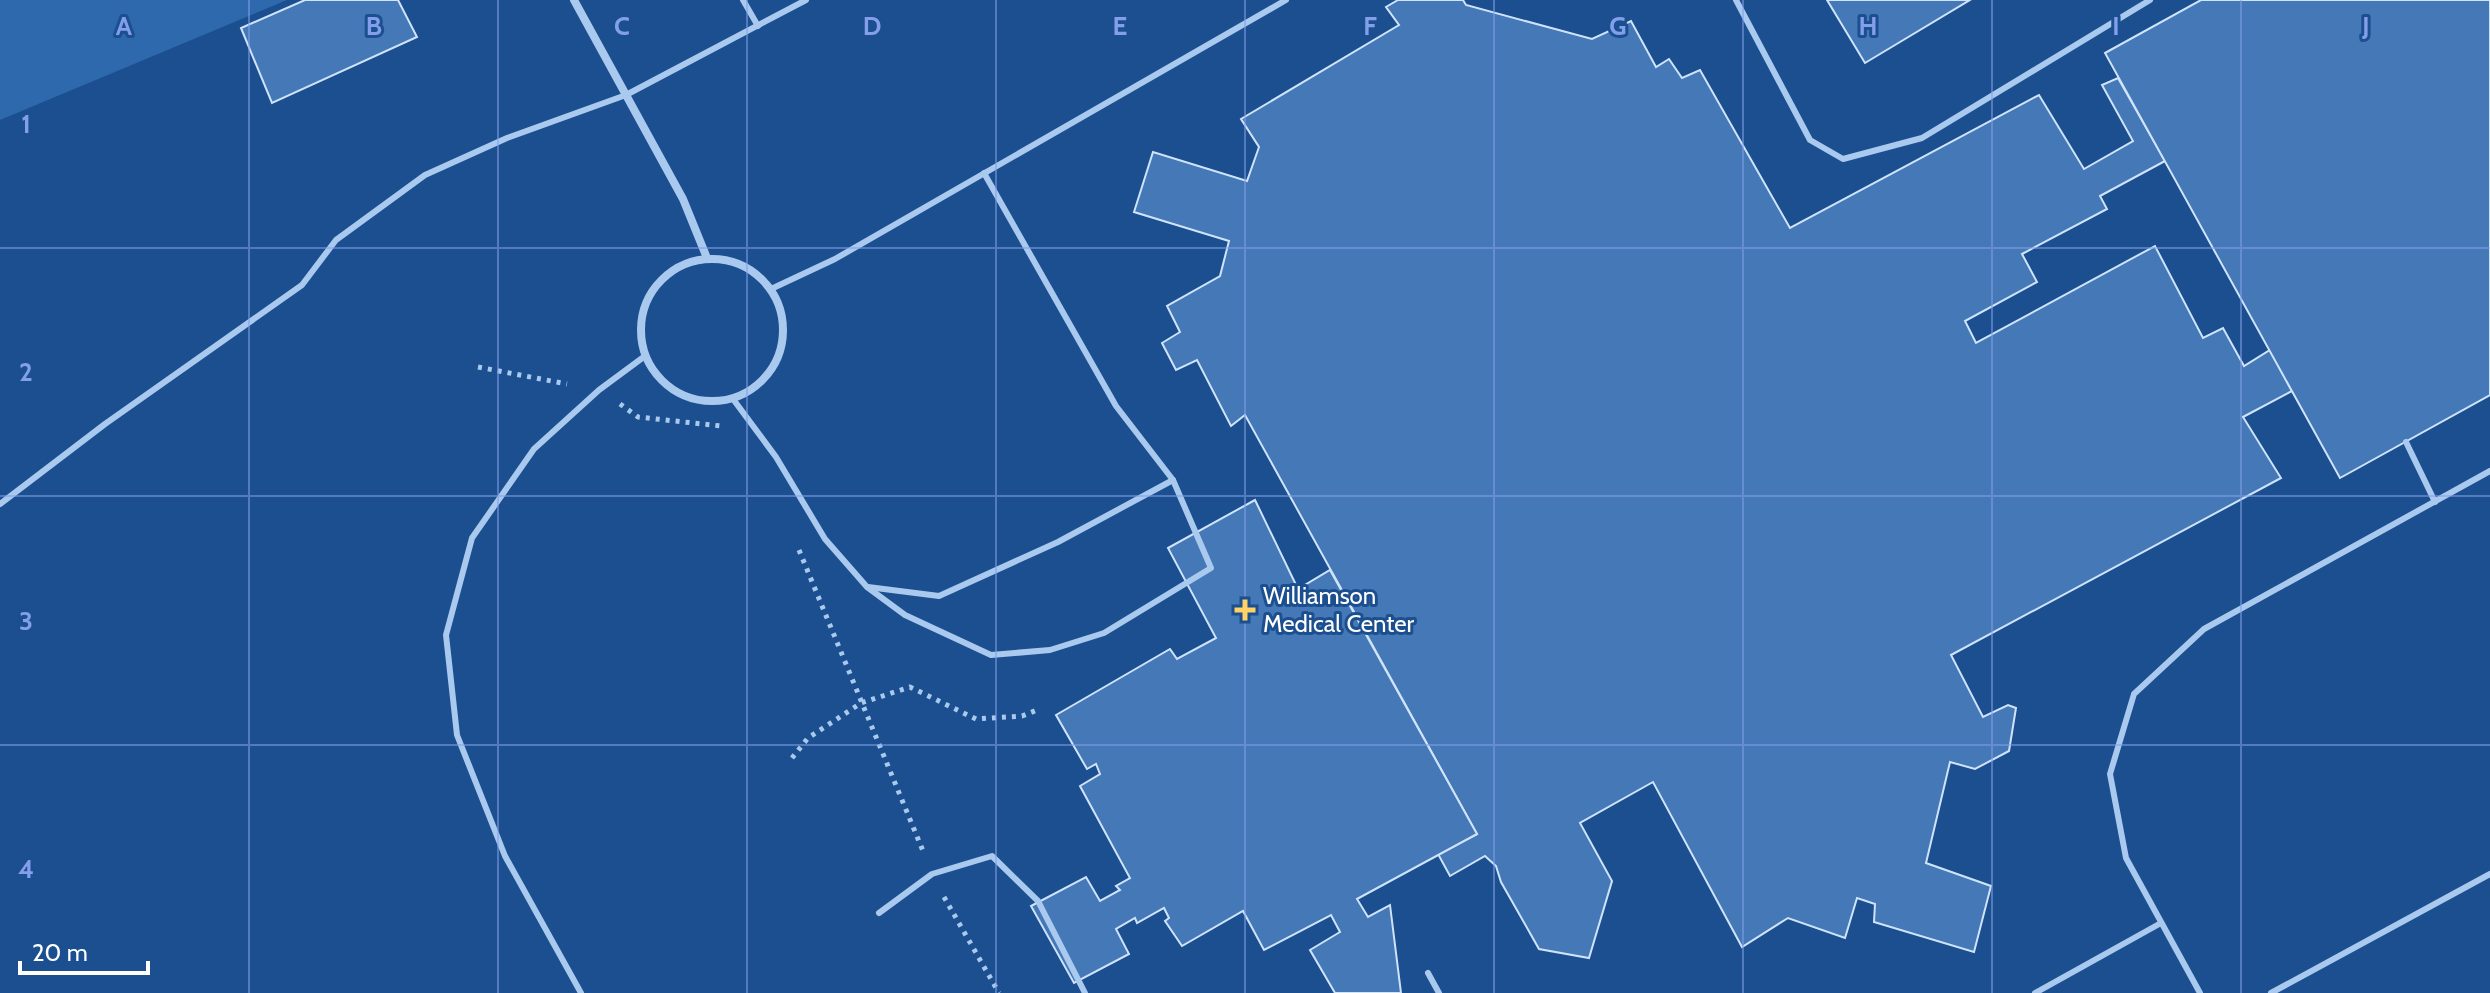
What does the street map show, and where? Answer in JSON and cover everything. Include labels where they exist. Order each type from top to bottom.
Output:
[{"type":"street","points":[[574,0],[683,199],[707,258]]},
{"type":"street","points":[[707,258],[725,259],[759,275],[771,289],[782,314],[783,340],[774,365],[757,386],[733,399],[707,401],[681,394],[659,378],[645,356],[640,330],[645,304],[660,281],[681,265],[707,258]]},
{"type":"lane","points":[[743,0],[758,26]]},
{"type":"lane","points":[[0,504],[105,424],[302,285],[336,240],[425,175],[507,138],[626,95],[806,0]]},
{"type":"lane","points":[[771,289],[835,259],[1286,0]]},
{"type":"lane","points":[[1736,0],[1810,140],[1843,159],[1922,138],[2150,0]]},
{"type":"lane","points":[[733,399],[776,457],[825,539],[867,587],[905,615],[991,655],[1050,650],[1104,633],[1211,568],[1173,480],[1116,406],[984,173]]},
{"type":"lane","points":[[581,993],[505,856],[457,735],[446,635],[472,538],[534,449],[599,390],[645,356]]},
{"type":"lane","points":[[2406,442],[2435,502]]},
{"type":"lane","points":[[2200,993],[2126,858],[2110,774],[2134,694],[2204,629],[2490,471]]},
{"type":"lane","points":[[867,587],[939,596],[1058,542],[1173,480]]},
{"type":"lane","points":[[879,913],[932,874],[992,856],[1038,901],[1085,993]]},
{"type":"lane","points":[[2271,993],[2490,874]]},
{"type":"lane","points":[[2035,993],[2161,923]]},
{"type":"lane","points":[[1428,973],[1439,993]]},
{"type":"path","points":[[478,367],[599,390],[638,417],[724,427]]},
{"type":"path","points":[[798,547],[932,874],[999,993]]},
{"type":"path","points":[[792,758],[808,738],[861,703],[910,687],[976,719],[1022,716],[1037,710]]},
{"type":"shaded area","points":[[0,0],[287,0],[0,120]]},
{"type":"building","points":[[305,0],[398,0],[417,37],[272,103],[241,28]]},
{"type":"building","points":[[1398,0],[1463,0],[1466,5],[1592,39],[1631,21],[1656,67],[1669,59],[1682,78],[1700,70],[1790,228],[2039,95],[2084,169],[2133,141],[2102,85],[2118,78],[2165,161],[2100,196],[2107,209],[2022,254],[2037,282],[1965,321],[1976,343],[2155,246],[2203,338],[2223,328],[2244,366],[2270,350],[2292,391],[2243,417],[2281,478],[1951,655],[1983,717],[2008,705],[2016,708],[2009,751],[1975,769],[1950,762],[1926,863],[1991,886],[1974,952],[1874,922],[1875,904],[1857,898],[1845,938],[1788,918],[1742,947],[1653,782],[1580,823],[1612,881],[1589,958],[1539,949],[1501,882],[1496,866],[1485,856],[1450,876],[1438,854],[1477,834],[1245,415],[1231,426],[1197,360],[1176,370],[1162,343],[1180,332],[1167,306],[1220,276],[1229,241],[1134,212],[1153,152],[1247,181],[1259,147],[1241,119],[1399,25],[1386,7]]},
{"type":"building","points":[[1827,0],[1970,0],[1865,63]]},
{"type":"building","points":[[2201,0],[2490,0],[2490,395],[2340,478],[2105,53]]},
{"type":"building","points":[[1255,500],[1298,589],[1330,570],[1477,834],[1357,899],[1368,917],[1390,905],[1401,993],[1335,993],[1310,950],[1340,932],[1331,915],[1264,950],[1243,911],[1182,946],[1165,921],[1169,918],[1164,908],[1137,923],[1135,918],[1116,929],[1129,954],[1074,983],[1031,906],[1086,877],[1100,901],[1120,890],[1116,886],[1130,878],[1080,786],[1100,774],[1096,764],[1087,769],[1056,715],[1170,649],[1177,659],[1216,638],[1168,548]]},
{"type":"place","name":"Williamson Medical Center","points":[[1245,610]]}]
